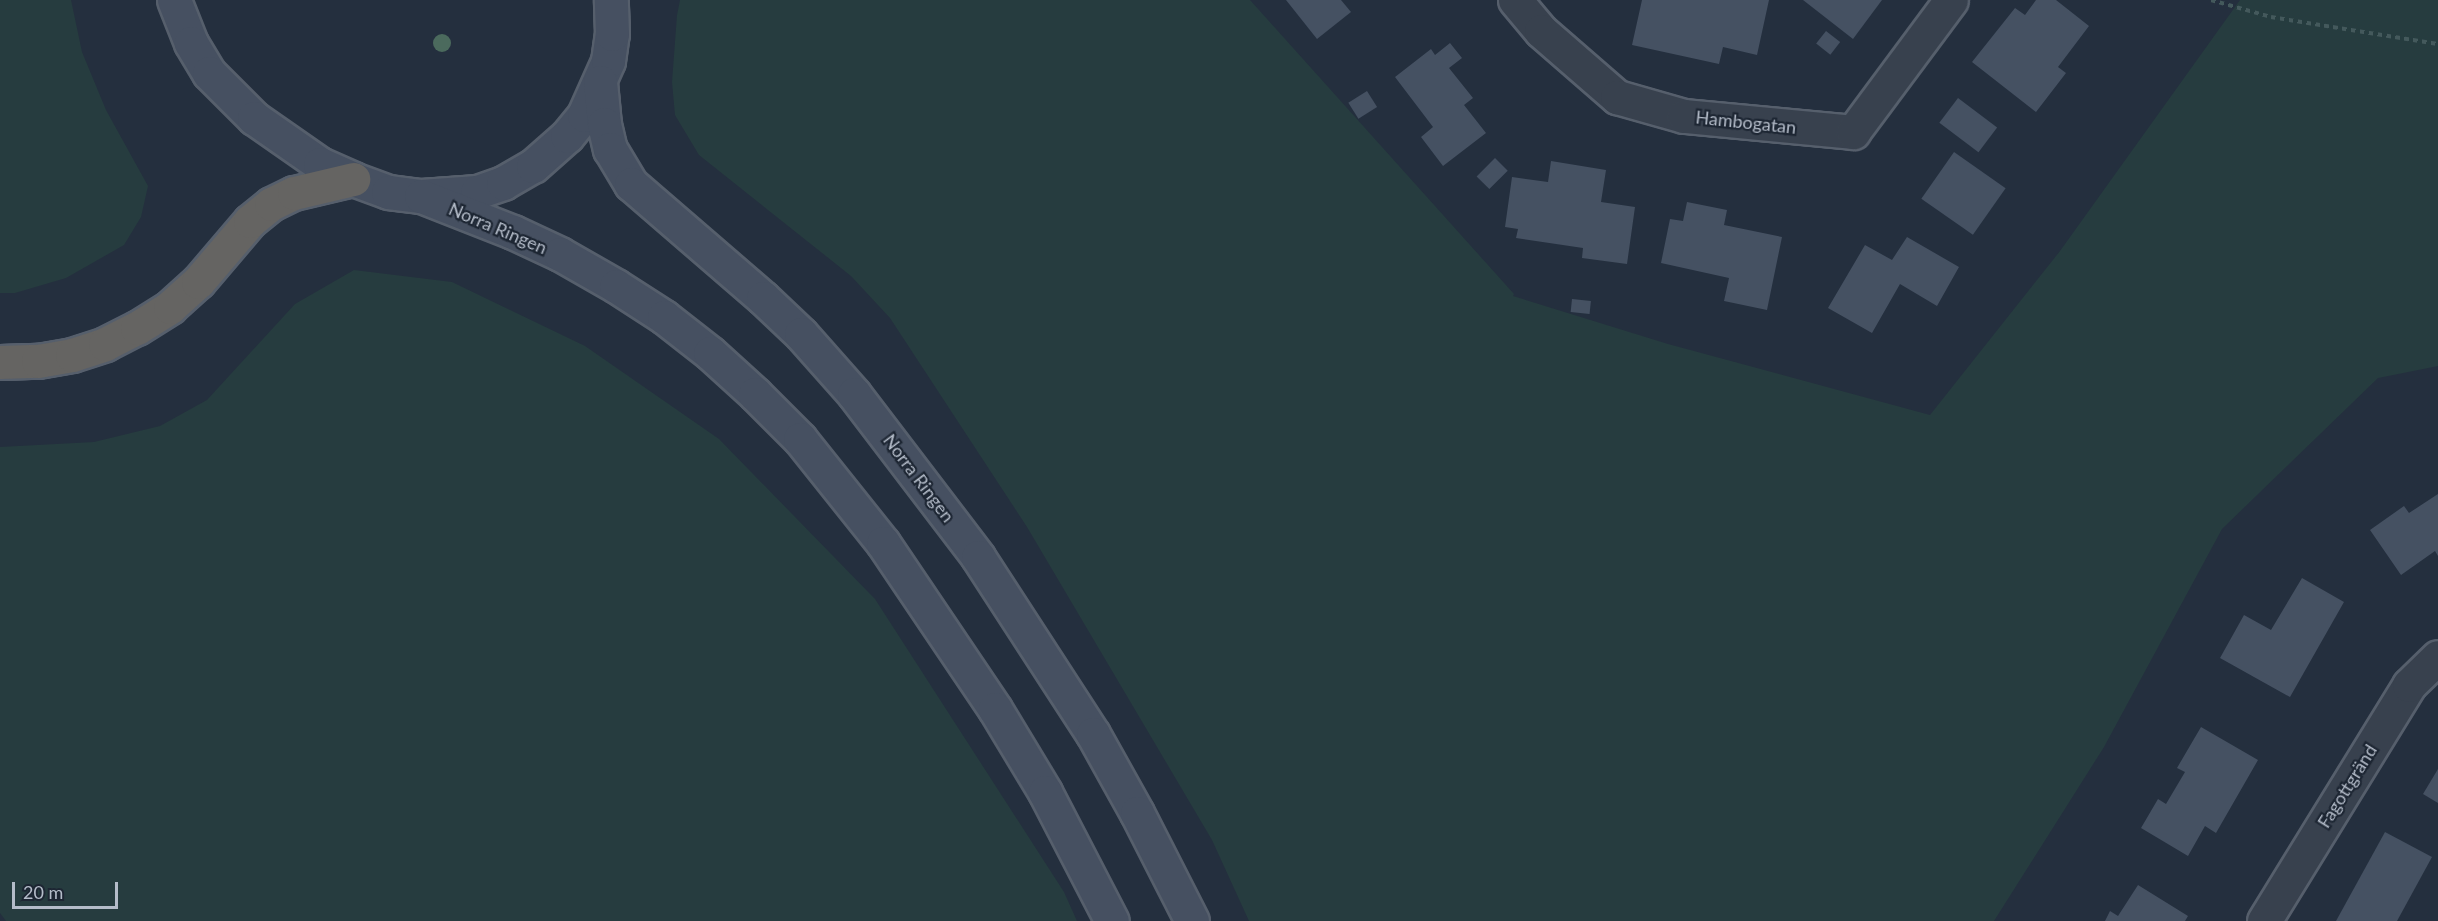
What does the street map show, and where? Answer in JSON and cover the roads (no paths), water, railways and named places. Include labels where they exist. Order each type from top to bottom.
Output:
[{"type":"highway","points":[[0,362],[38,361],[72,355],[105,344],[137,328],[170,307],[198,282],[250,221],[270,204],[294,193],[353,179]]},
{"type":"main road","points":[[174,0],[191,43],[209,73],[228,94],[288,144],[353,179],[388,192],[421,196],[477,192],[503,183],[533,166],[567,136],[584,115],[600,82],[612,34],[611,0]]},
{"type":"main road","name":"Norra Ringen","points":[[600,82],[603,124],[610,149],[630,184],[763,298],[801,334],[854,394],[978,557],[1093,734],[1137,813],[1192,921]]},
{"type":"main road","name":"Norra Ringen","points":[[421,196],[532,241],[616,286],[664,317],[710,353],[800,439],[883,543],[995,710],[1045,792],[1112,921]]},
{"type":"street","points":[[612,34],[621,0]]},
{"type":"street","name":"Hambogatan","points":[[1515,0],[1541,31],[1617,96],[1684,116],[1853,132],[1951,0]]},
{"type":"street","name":"Fagottgränd","points":[[2264,921],[2409,685],[2438,657]]}]
